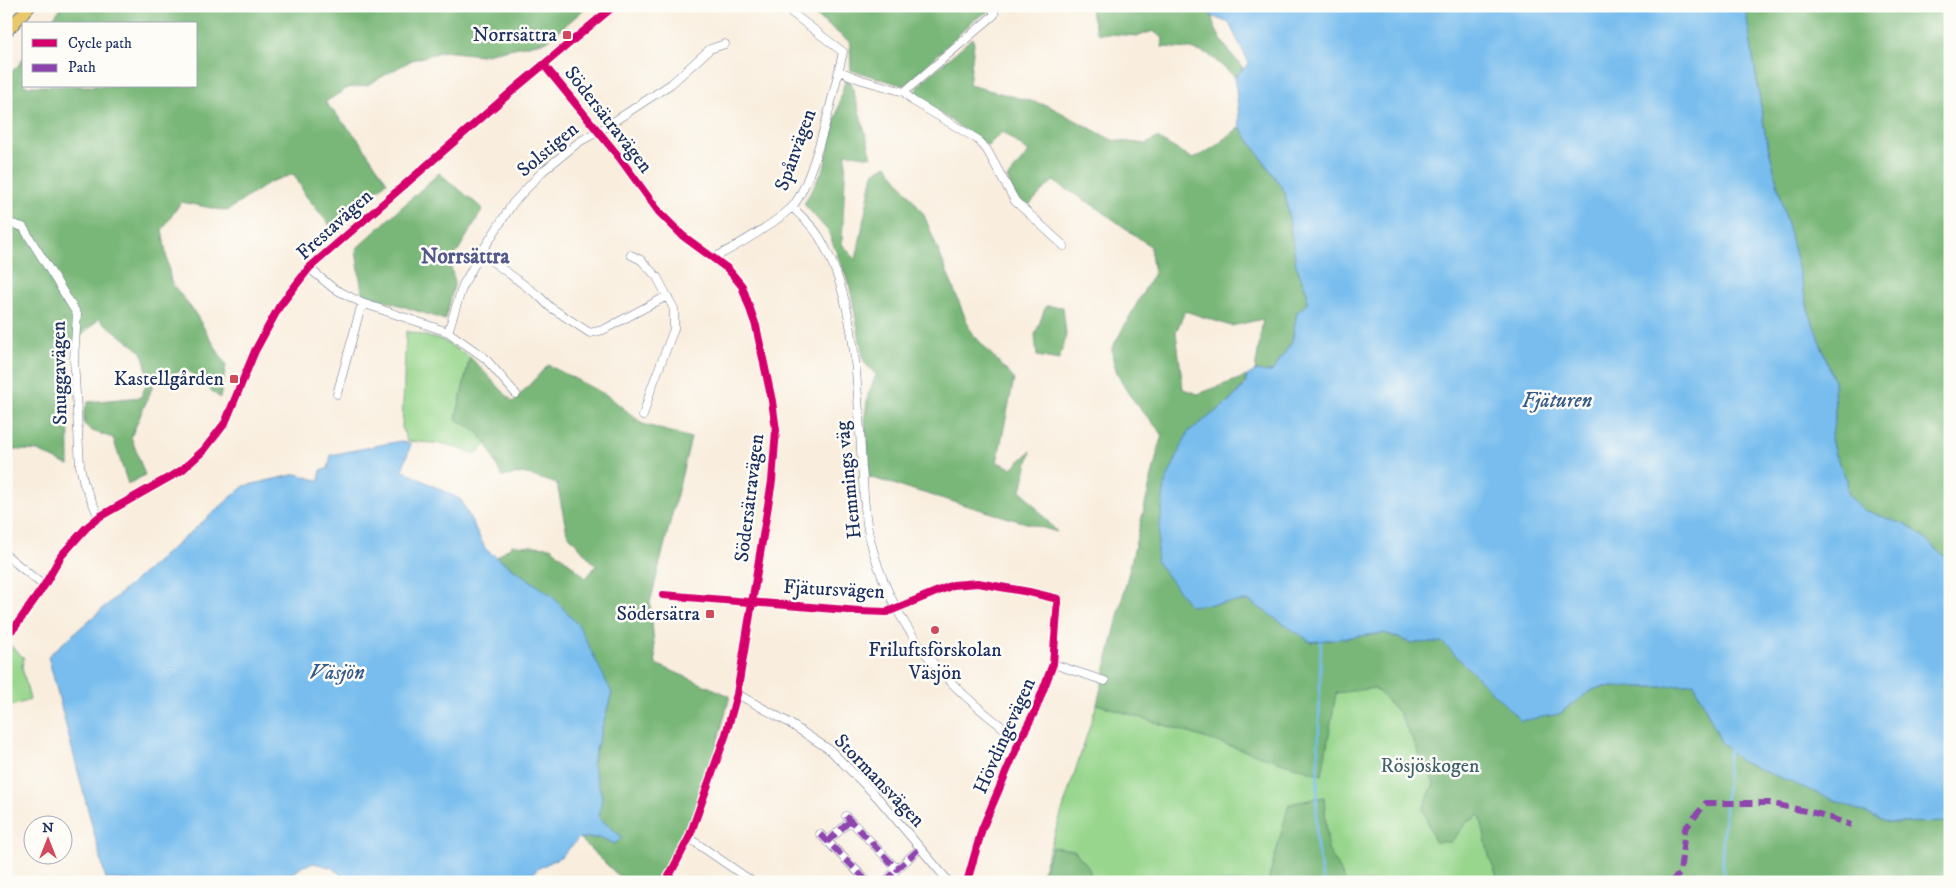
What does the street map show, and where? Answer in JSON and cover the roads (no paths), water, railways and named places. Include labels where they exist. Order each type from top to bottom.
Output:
[{"type":"highway","points":[[6,32],[30,6]]},
{"type":"street","name":"Frestavägen","points":[[6,634],[15,627],[41,583],[61,556],[100,516],[182,470],[204,450],[224,423],[255,351],[280,307],[309,268],[614,6]]},
{"type":"street","name":"Spånvägen","points":[[714,258],[746,239],[792,207],[804,187],[812,168],[844,52],[782,6]]},
{"type":"street","points":[[904,92],[994,15],[994,6]]},
{"type":"street","name":"Solstigen","points":[[448,332],[463,286],[482,253],[513,203],[543,171],[579,142],[671,84],[710,49],[725,44]]},
{"type":"street","name":"Södersätravägen","points":[[544,65],[660,212],[683,236],[728,269],[742,286],[756,326],[773,408],[776,430],[773,473],[753,602],[736,694],[726,734],[689,838],[666,882]]},
{"type":"street","points":[[839,70],[862,80],[904,92],[913,101],[977,139],[987,150],[1015,201],[1064,246]]},
{"type":"street","name":"Hemmings väg","points":[[792,207],[819,236],[842,286],[852,340],[869,534],[884,581],[896,609],[920,647],[944,677],[989,718],[1020,740]]},
{"type":"street","name":"Snuggavägen","points":[[6,222],[23,227],[77,314],[74,359],[80,466],[84,484],[100,516]]},
{"type":"street","points":[[482,253],[540,296],[550,307],[590,333],[603,330],[667,296]]},
{"type":"street","points":[[631,255],[641,260],[657,277],[674,309],[674,329],[651,389],[643,416]]},
{"type":"street","points":[[309,268],[333,288],[362,303],[448,332],[485,358],[516,394]]},
{"type":"street","points":[[336,394],[362,303]]},
{"type":"street","points":[[6,555],[41,583]]},
{"type":"street","name":"Fjätursvägen","points":[[663,595],[887,612],[953,586],[978,583],[1058,599]]},
{"type":"street","name":"Hövdingevägen","points":[[967,882],[982,829],[1020,740],[1035,711],[1053,664],[1058,599]]},
{"type":"street","name":"Hövdingevägen","points":[[1053,664],[1105,681]]},
{"type":"street","name":"Stormansvägen","points":[[736,694],[786,721],[830,750],[878,798],[949,882]]},
{"type":"street","points":[[827,842],[848,818],[897,868]]},
{"type":"street","points":[[820,834],[868,882]]},
{"type":"street","points":[[689,838],[753,882]]},
{"type":"street","name":"Stormansvägen","points":[[885,882],[897,868],[920,848]]},
{"type":"water","name":"Fjäturen","points":[[1211,6],[1745,6],[1765,133],[1808,309],[1834,381],[1835,420],[1831,439],[1835,455],[1847,480],[1848,495],[1864,510],[1911,527],[1950,561],[1950,822],[1889,823],[1740,761],[1721,742],[1694,683],[1661,687],[1601,687],[1590,691],[1559,714],[1521,721],[1442,642],[1411,643],[1385,633],[1311,642],[1249,601],[1190,606],[1156,561],[1165,483],[1188,432],[1230,401],[1245,385],[1247,376],[1255,371],[1272,372],[1292,342],[1297,312],[1307,304],[1307,292],[1296,265],[1285,192],[1240,127],[1235,77],[1249,63],[1229,23],[1211,16]]},
{"type":"water","name":"Väsjön","points":[[400,441],[411,444],[402,470],[461,500],[486,550],[551,595],[579,626],[612,693],[592,763],[602,796],[599,818],[622,837],[615,844],[602,838],[579,838],[562,856],[537,869],[526,882],[349,882],[333,868],[314,863],[303,866],[286,879],[267,882],[148,882],[106,879],[48,656],[244,486],[297,474],[319,481],[321,470],[328,469],[331,455]]},
{"type":"waterway","points":[[1321,642],[1316,839],[1323,882]]},
{"type":"waterway","points":[[1725,882],[1722,854],[1729,750]]},
{"type":"place","name":"Norrsättra","points":[[567,35]]},
{"type":"place","name":"Kastellgården","points":[[234,379]]},
{"type":"place","name":"Södersätra","points":[[710,614]]},
{"type":"place","name":"Friluftsförskolan Väsjön","points":[[935,630]]},
{"type":"district","name":"Norrsättra","points":[[465,257]]},
{"type":"park label","name":"Rösjöskogen","points":[[1430,766]]}]
